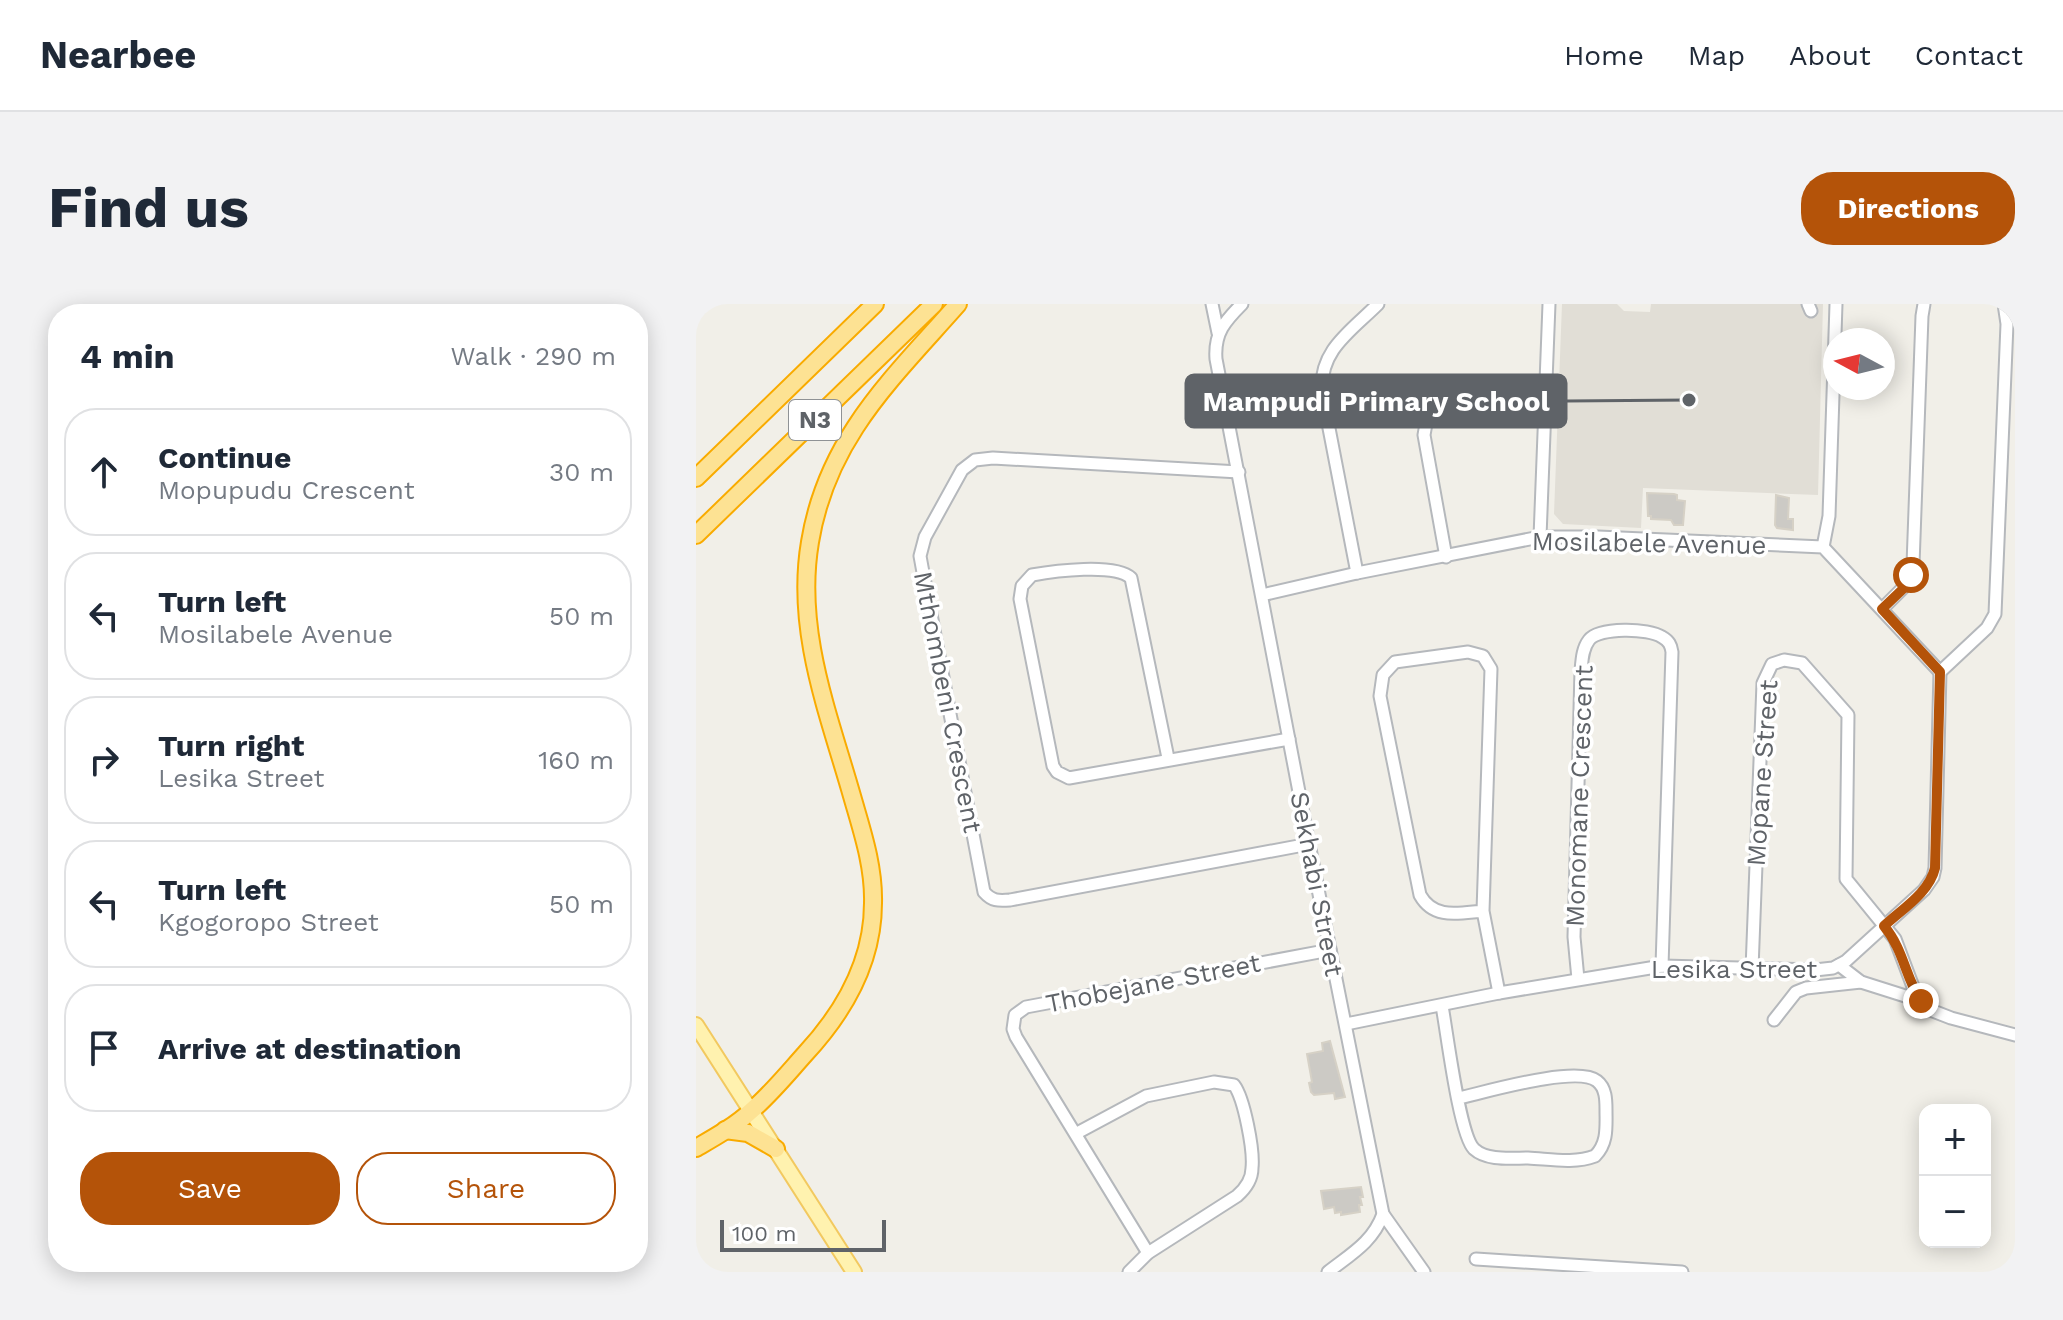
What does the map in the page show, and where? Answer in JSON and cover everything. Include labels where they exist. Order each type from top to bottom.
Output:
[{"type":"highway","name":"N3","points":[[696,478],[875,304]]},
{"type":"highway","name":"N3","points":[[696,535],[934,304]]},
{"type":"highway","points":[[696,1148],[751,1111],[822,1036],[848,999],[863,962],[874,906],[871,866],[811,652],[807,626],[806,568],[826,480],[843,445],[859,418],[958,304]]},
{"type":"highway","points":[[725,1130],[748,1133],[776,1149]]},
{"type":"main road","points":[[696,1025],[854,1272]]},
{"type":"street","name":"Sekhabi Street","points":[[1212,304],[1218,333],[1216,359],[1383,1214]]},
{"type":"street","points":[[1218,333],[1242,304]]},
{"type":"street","points":[[1357,573],[1322,392],[1321,372],[1332,349],[1378,304]]},
{"type":"street","points":[[1540,537],[1549,304]]},
{"type":"street","points":[[1836,304],[1829,516],[1823,547],[1940,672],[1987,628],[1995,614],[2007,324],[2004,304]]},
{"type":"street","points":[[1882,609],[1909,582],[1913,565],[1924,304]]},
{"type":"street","points":[[1440,395],[1427,418],[1424,435],[1446,557]]},
{"type":"street","name":"Mthombeni Crescent","points":[[1239,472],[993,458],[975,460],[962,470],[925,537],[920,556],[922,567],[984,892],[989,897],[995,901],[1010,900],[1309,844]]},
{"type":"street","name":"Mosilabele Avenue","points":[[1262,595],[1540,537],[1823,547]]},
{"type":"street","points":[[1168,758],[1131,578],[1125,573],[1110,570],[1032,575],[1022,586],[1020,599],[1053,766],[1057,772],[1069,778],[1168,758],[1289,739]]},
{"type":"street","name":"Monomane Crescent","points":[[1578,979],[1574,937],[1581,671],[1584,649],[1589,640],[1606,631],[1654,633],[1666,639],[1672,652],[1662,966]]},
{"type":"street","points":[[1483,911],[1437,912],[1420,895],[1380,696],[1383,675],[1395,662],[1468,652],[1483,656],[1491,669],[1483,911],[1499,993]]},
{"type":"street","name":"Mopane Street","points":[[1752,969],[1763,683],[1768,669],[1778,661],[1791,659],[1802,663],[1848,715],[1845,871],[1851,886],[1884,926]]},
{"type":"street","name":"Lesika Street","points":[[1346,1024],[1499,993],[1662,966],[1815,970],[1839,965],[1924,890],[1933,877],[1940,672]]},
{"type":"street","points":[[1884,926],[1899,948],[1915,992],[1933,1011],[2015,1035]]},
{"type":"street","name":"Thobejane Street","points":[[1148,1253],[1013,1029],[1015,1015],[1020,1009],[1330,950]]},
{"type":"street","points":[[1839,965],[1861,982],[1921,1001]]},
{"type":"street","points":[[1774,1020],[1796,992],[1806,988],[1861,982]]},
{"type":"street","points":[[1442,1006],[1466,1136],[1474,1149],[1490,1156],[1576,1161],[1595,1156],[1605,1141],[1605,1094],[1596,1079],[1564,1076],[1459,1098]]},
{"type":"street","points":[[1077,1133],[1146,1096],[1222,1081],[1238,1089],[1252,1159],[1247,1185],[1237,1196],[1148,1253],[1129,1272]]},
{"type":"street","points":[[1328,1272],[1368,1241],[1383,1214]]},
{"type":"street","points":[[1383,1214],[1424,1272]]},
{"type":"street","points":[[1476,1259],[1533,1268],[1682,1272]]},
{"type":"shaded area","points":[[1562,304],[1617,304],[1624,311],[1650,312],[1651,304],[1823,304],[1818,495],[1643,488],[1641,528],[1563,524],[1554,514]]},
{"type":"building","points":[[1647,493],[1674,494],[1677,500],[1685,501],[1683,525],[1674,525],[1671,520],[1651,519],[1648,516]]},
{"type":"building","points":[[1776,495],[1789,498],[1788,519],[1793,519],[1793,530],[1775,525]]},
{"type":"building","points":[[1330,1041],[1345,1097],[1335,1099],[1334,1093],[1314,1095],[1309,1083],[1312,1082],[1307,1054],[1323,1051],[1322,1043]]},
{"type":"building","points":[[1361,1187],[1360,1212],[1341,1215],[1341,1212],[1335,1213],[1334,1207],[1324,1209],[1321,1191]]},
{"type":"place","name":"Mampudi Primary School","points":[[1689,400]]},
{"type":"route","points":[[1911,575],[1904,588],[1882,609],[1940,672],[1935,868],[1924,890],[1884,926],[1895,939],[1921,1001]]}]
